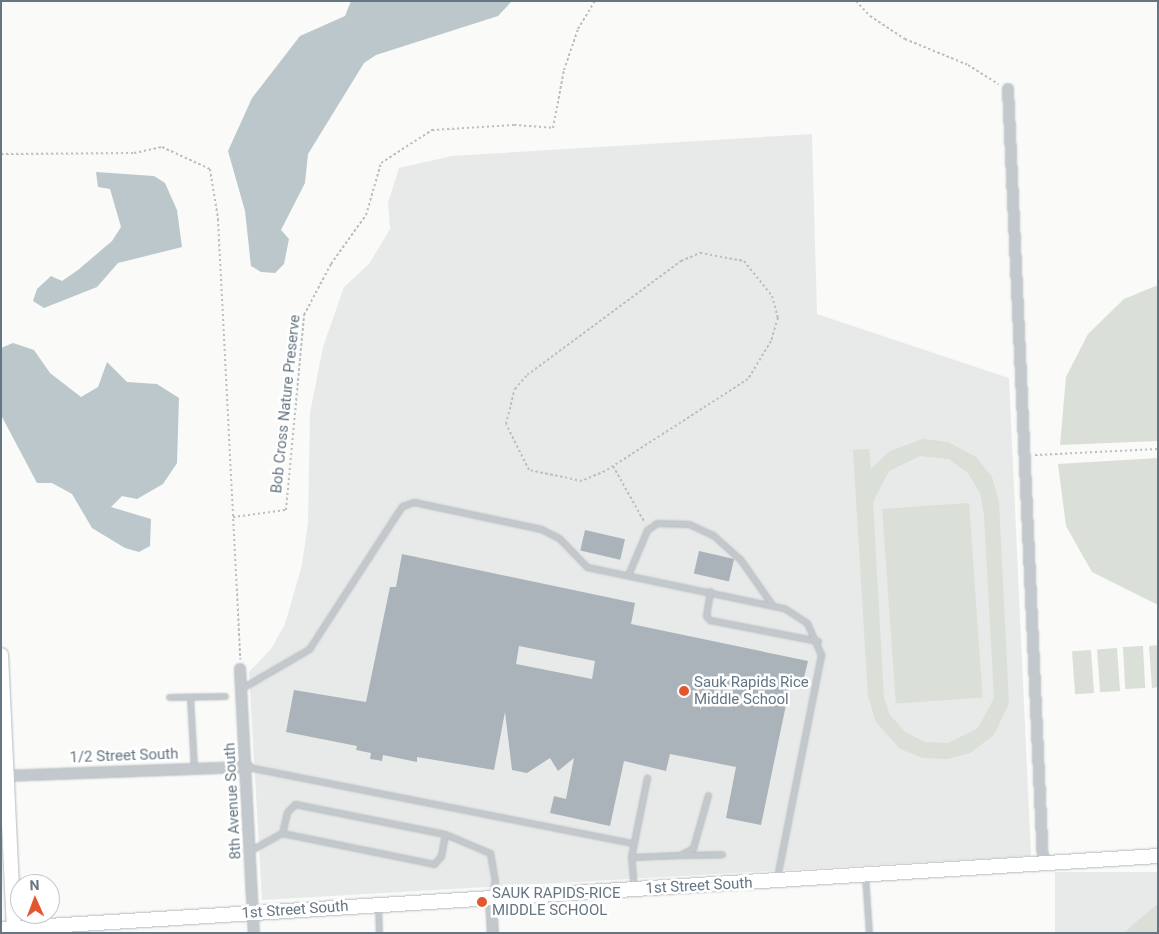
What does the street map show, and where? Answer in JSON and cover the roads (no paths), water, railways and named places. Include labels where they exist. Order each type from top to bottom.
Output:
[{"type":"street","points":[[1008,89],[1043,863]]},
{"type":"street","points":[[1,655],[3,776],[10,929]]},
{"type":"street","name":"8th Avenue South","points":[[240,669],[248,767],[254,933]]},
{"type":"street","name":"1/2 Street South","points":[[3,776],[248,767]]},
{"type":"street","name":"1st Street South","points":[[10,929],[378,904],[634,890],[1158,856]]},
{"type":"street","points":[[490,898],[492,933]]},
{"type":"lane","points":[[242,688],[309,649],[402,506],[414,502],[541,529],[559,538],[581,564],[710,591],[794,612],[818,641],[820,655],[776,881]]},
{"type":"lane","points":[[628,575],[647,530],[672,522],[713,536],[740,559],[773,606]]},
{"type":"lane","points":[[710,591],[706,616],[710,620],[818,641]]},
{"type":"lane","points":[[169,698],[225,696]]},
{"type":"lane","points":[[190,697],[194,769]]},
{"type":"lane","points":[[248,767],[634,843]]},
{"type":"lane","points":[[634,890],[631,858],[647,778]]},
{"type":"lane","points":[[680,855],[697,843],[708,795]]},
{"type":"lane","points":[[282,833],[287,812],[295,804],[445,834],[490,853],[496,880],[490,898]]},
{"type":"lane","points":[[251,850],[282,833],[434,864],[441,856],[445,834]]},
{"type":"lane","points":[[631,858],[722,854]]},
{"type":"lane","points":[[865,875],[870,933]]},
{"type":"lane","points":[[378,904],[379,933]]},
{"type":"place","name":"Sauk Rapids Rice Middle School","points":[[684,691]]},
{"type":"place","name":"SAUK RAPIDS-RICE MIDDLE SCHOOL","points":[[482,902]]}]
